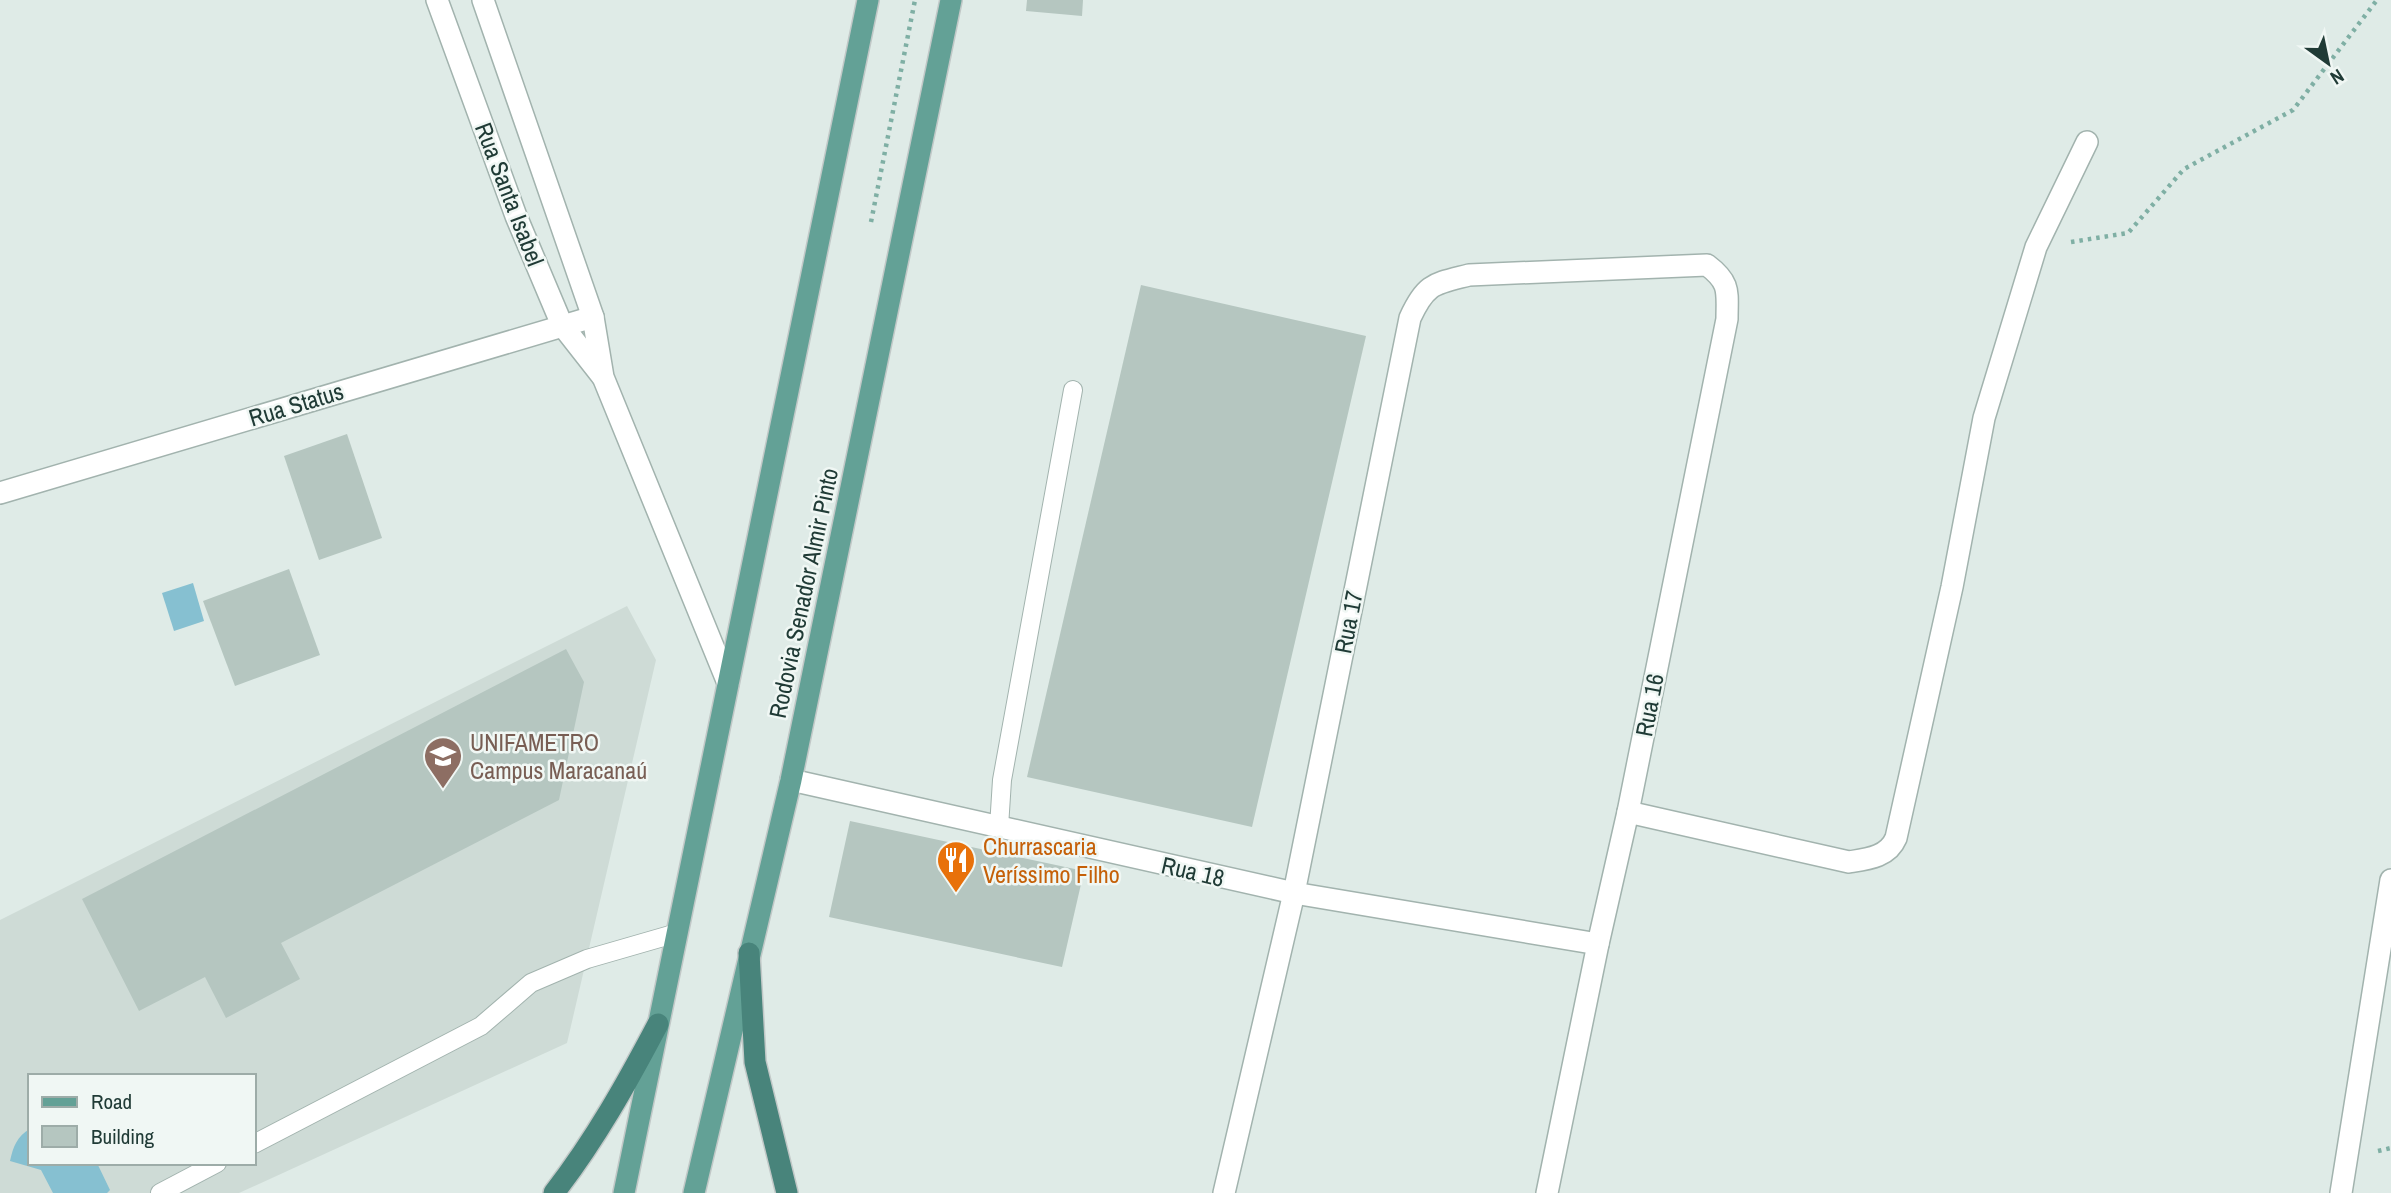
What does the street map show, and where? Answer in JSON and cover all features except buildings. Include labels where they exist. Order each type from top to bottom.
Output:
[{"type":"highway","points":[[749,953],[755,1062],[788,1193]]},
{"type":"highway","points":[[554,1193],[577,1163],[625,1087],[658,1024]]},
{"type":"main road","points":[[624,1193],[868,0]]},
{"type":"main road","name":"Rodovia Senador Almir Pinto","points":[[694,1193],[791,780],[951,0]]},
{"type":"street","name":"Rua Santa Isabel","points":[[437,0],[516,216],[562,325],[603,377]]},
{"type":"street","name":"Rua Santa Isabel","points":[[483,0],[593,317],[603,377],[728,683]]},
{"type":"street","points":[[1628,812],[1849,862],[1873,859],[1892,848],[1952,587],[1984,418],[2036,247],[2087,142]]},
{"type":"street","name":"Rua 16","points":[[1547,1193],[1628,812],[1727,319],[1727,289],[1721,276],[1707,265],[1664,267]]},
{"type":"street","name":"Rua 17","points":[[1224,1193],[1294,894],[1410,318],[1420,295],[1436,284],[1469,275],[1664,267]]},
{"type":"street","name":"Rua Status","points":[[0,493],[593,317]]},
{"type":"street","name":"Rua 18","points":[[791,780],[1294,894],[1598,944]]},
{"type":"street","points":[[2341,1193],[2391,880]]},
{"type":"lane","points":[[999,827],[1002,780],[1073,390]]},
{"type":"lane","points":[[256,1143],[481,1026],[531,983],[587,959],[677,933]]},
{"type":"lane","points":[[160,1193],[213,1165]]},
{"type":"path","points":[[2036,247],[2128,233],[2184,169],[2293,110],[2377,0]]},
{"type":"shaded area","name":"UNIFAMETRO Campus Maracanaú","points":[[627,606],[656,660],[567,1043],[239,1193],[0,1193],[0,920]]},
{"type":"water","points":[[193,583],[204,621],[174,631],[162,593]]},
{"type":"water","points":[[28,1130],[28,1165],[98,1165],[110,1190],[107,1193],[53,1193],[41,1170],[10,1161],[16,1142]]},
{"type":"place","name":"UNIFAMETRO Campus Maracanaú","points":[[443,790]]},
{"type":"place","name":"Churrascaria Veríssimo Filho","points":[[956,894]]}]
